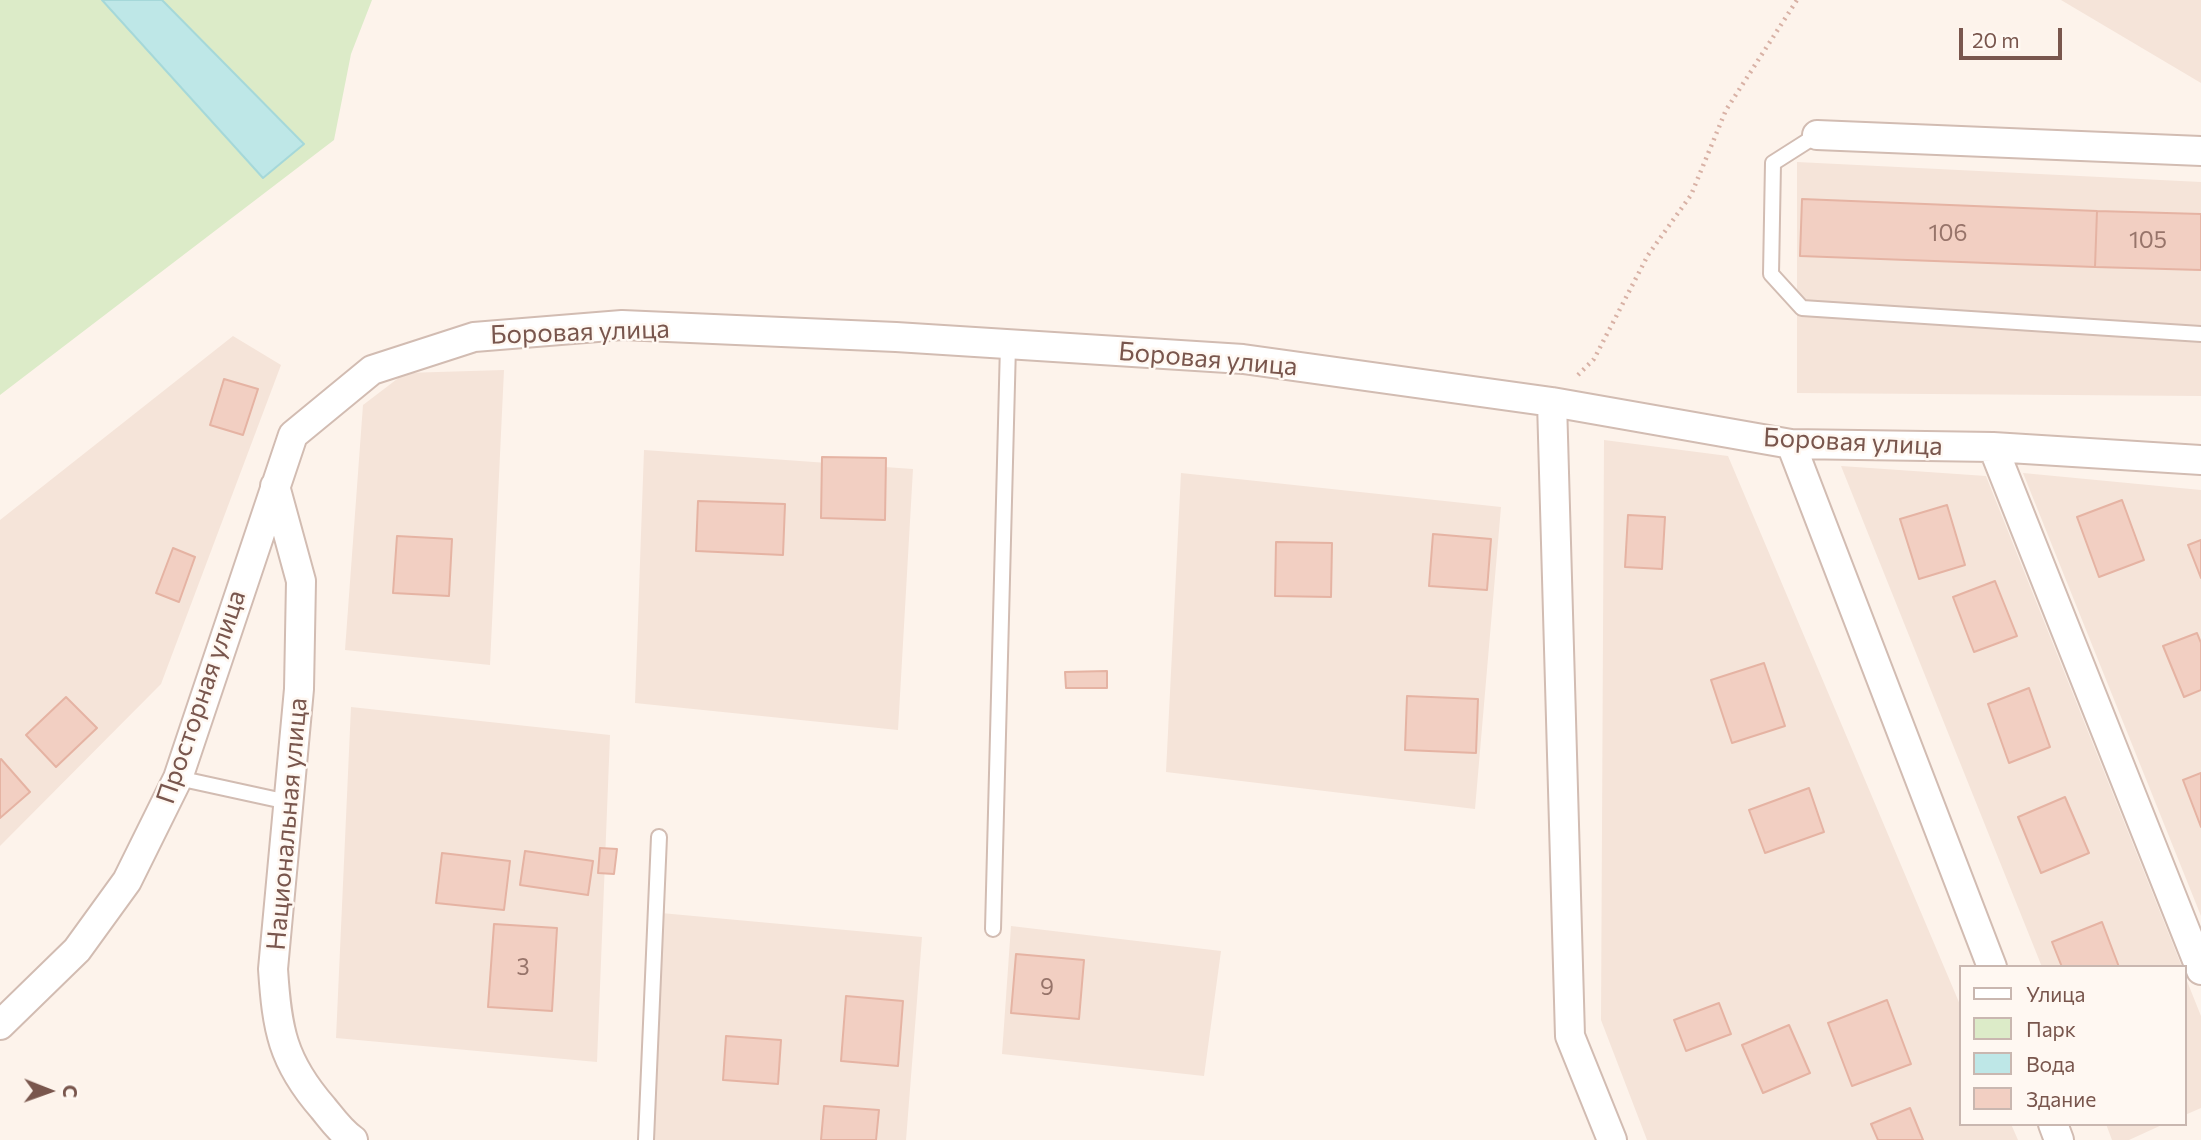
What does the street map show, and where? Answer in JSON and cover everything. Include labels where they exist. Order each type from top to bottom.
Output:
[{"type":"street","points":[[1817,135],[2201,151]]},
{"type":"street","name":"Боровая улица","points":[[275,486],[293,435],[372,370],[474,337],[622,325],[896,337],[1243,359],[1552,402],[1791,444],[1993,447],[2201,460]]},
{"type":"street","points":[[1552,402],[1570,1036],[1612,1140]]},
{"type":"street","points":[[1791,444],[1991,965]]},
{"type":"street","points":[[1993,447],[2201,970]]},
{"type":"street","name":"Просторная улица","points":[[0,1025],[77,950],[127,881],[178,778],[275,486]]},
{"type":"street","name":"Национальная улица","points":[[275,486],[301,581],[299,689],[273,969],[276,1011],[283,1048],[307,1090],[353,1140]]},
{"type":"lane","points":[[1817,135],[1773,163],[1771,274],[1802,308],[2201,334]]},
{"type":"lane","points":[[993,929],[1009,345]]},
{"type":"lane","points":[[178,778],[288,802]]},
{"type":"lane","points":[[646,1140],[659,836]]},
{"type":"path","points":[[1552,402],[1594,359],[1648,255],[1691,195],[1726,110],[1797,0]]},
{"type":"shaded area","points":[[2061,0],[2201,0],[2201,83]]},
{"type":"shaded area","points":[[1797,162],[2201,182],[2201,396],[1797,393]]},
{"type":"shaded area","points":[[233,336],[281,365],[161,684],[0,846],[0,520]]},
{"type":"shaded area","points":[[504,370],[490,665],[345,650],[363,405],[405,373]]},
{"type":"shaded area","points":[[1604,440],[1728,456],[1960,1005],[1960,1126],[2012,1126],[2018,1140],[1647,1140],[1601,1020]]},
{"type":"shaded area","points":[[644,450],[913,469],[898,730],[635,703]]},
{"type":"shaded area","points":[[1841,466],[1986,476],[2181,965],[2041,965]]},
{"type":"shaded area","points":[[1181,473],[1501,507],[1475,809],[1166,772]]},
{"type":"shaded area","points":[[2023,473],[2201,490],[2201,916]]},
{"type":"shaded area","points":[[351,707],[610,735],[597,1062],[336,1038]]},
{"type":"shaded area","points":[[661,913],[922,937],[906,1140],[651,1140]]},
{"type":"shaded area","points":[[1011,926],[1221,951],[1204,1076],[1002,1054]]},
{"type":"shaded area","points":[[2187,981],[2201,1016],[2201,1108],[2187,1114]]},
{"type":"shaded area","points":[[2107,1126],[2160,1126],[2129,1140],[2112,1140]]},
{"type":"green space","points":[[0,0],[102,0],[263,178],[304,143],[162,0],[372,0],[351,54],[334,140],[0,395]]},
{"type":"water","points":[[102,0],[162,0],[304,144],[263,178]]},
{"type":"building","points":[[1802,199],[2097,211],[2095,267],[1800,256]]},
{"type":"building","points":[[2097,211],[2201,214],[2201,270],[2095,267]]},
{"type":"building","points":[[224,379],[258,389],[243,435],[210,425]]},
{"type":"building","points":[[822,457],[886,458],[885,520],[821,518]]},
{"type":"building","points":[[2122,500],[2144,560],[2099,577],[2077,517]]},
{"type":"building","points":[[698,501],[785,504],[783,555],[696,551]]},
{"type":"building","points":[[1947,505],[1965,565],[1919,579],[1900,519]]},
{"type":"building","points":[[1628,515],[1665,517],[1662,569],[1625,567]]},
{"type":"building","points":[[1433,534],[1491,539],[1487,590],[1429,586]]},
{"type":"building","points":[[397,536],[452,539],[449,596],[393,593]]},
{"type":"building","points":[[2201,540],[2201,578],[2188,545]]},
{"type":"building","points":[[1276,542],[1332,543],[1331,597],[1275,596]]},
{"type":"building","points":[[173,548],[195,557],[179,602],[156,593]]},
{"type":"building","points":[[1995,581],[2017,636],[1974,652],[1953,597]]},
{"type":"building","points":[[2197,633],[2201,643],[2201,690],[2184,697],[2163,646]]},
{"type":"building","points":[[1764,663],[1785,726],[1732,743],[1711,680]]},
{"type":"building","points":[[1107,671],[1107,688],[1066,688],[1065,672]]},
{"type":"building","points":[[2029,688],[2050,747],[2009,763],[1988,704]]},
{"type":"building","points":[[1407,696],[1478,699],[1476,753],[1405,750]]},
{"type":"building","points":[[66,697],[97,728],[56,767],[26,735]]},
{"type":"building","points":[[0,760],[30,792],[0,818]]},
{"type":"building","points":[[2201,773],[2201,827],[2183,780]]},
{"type":"building","points":[[1809,788],[1824,832],[1765,853],[1749,810]]},
{"type":"building","points":[[2065,797],[2089,853],[2041,873],[2018,817]]},
{"type":"building","points":[[600,848],[617,849],[614,874],[598,873]]},
{"type":"building","points":[[525,851],[593,861],[588,895],[520,885]]},
{"type":"building","points":[[442,853],[510,861],[504,910],[436,903]]},
{"type":"building","points":[[2102,922],[2118,965],[2061,965],[2052,942]]},
{"type":"building","points":[[494,924],[557,928],[552,1011],[488,1007]]},
{"type":"building","points":[[1016,954],[1084,960],[1079,1019],[1011,1013]]},
{"type":"building","points":[[846,996],[903,1001],[898,1066],[841,1061]]},
{"type":"building","points":[[1887,1000],[1911,1064],[1852,1086],[1828,1023]]},
{"type":"building","points":[[1719,1003],[1731,1034],[1686,1051],[1674,1020]]},
{"type":"building","points":[[1789,1025],[1810,1073],[1763,1093],[1742,1045]]},
{"type":"building","points":[[726,1036],[781,1040],[778,1084],[723,1080]]},
{"type":"building","points":[[824,1106],[879,1110],[876,1140],[821,1140]]},
{"type":"building","points":[[1910,1108],[1923,1140],[1878,1140],[1871,1124]]}]
